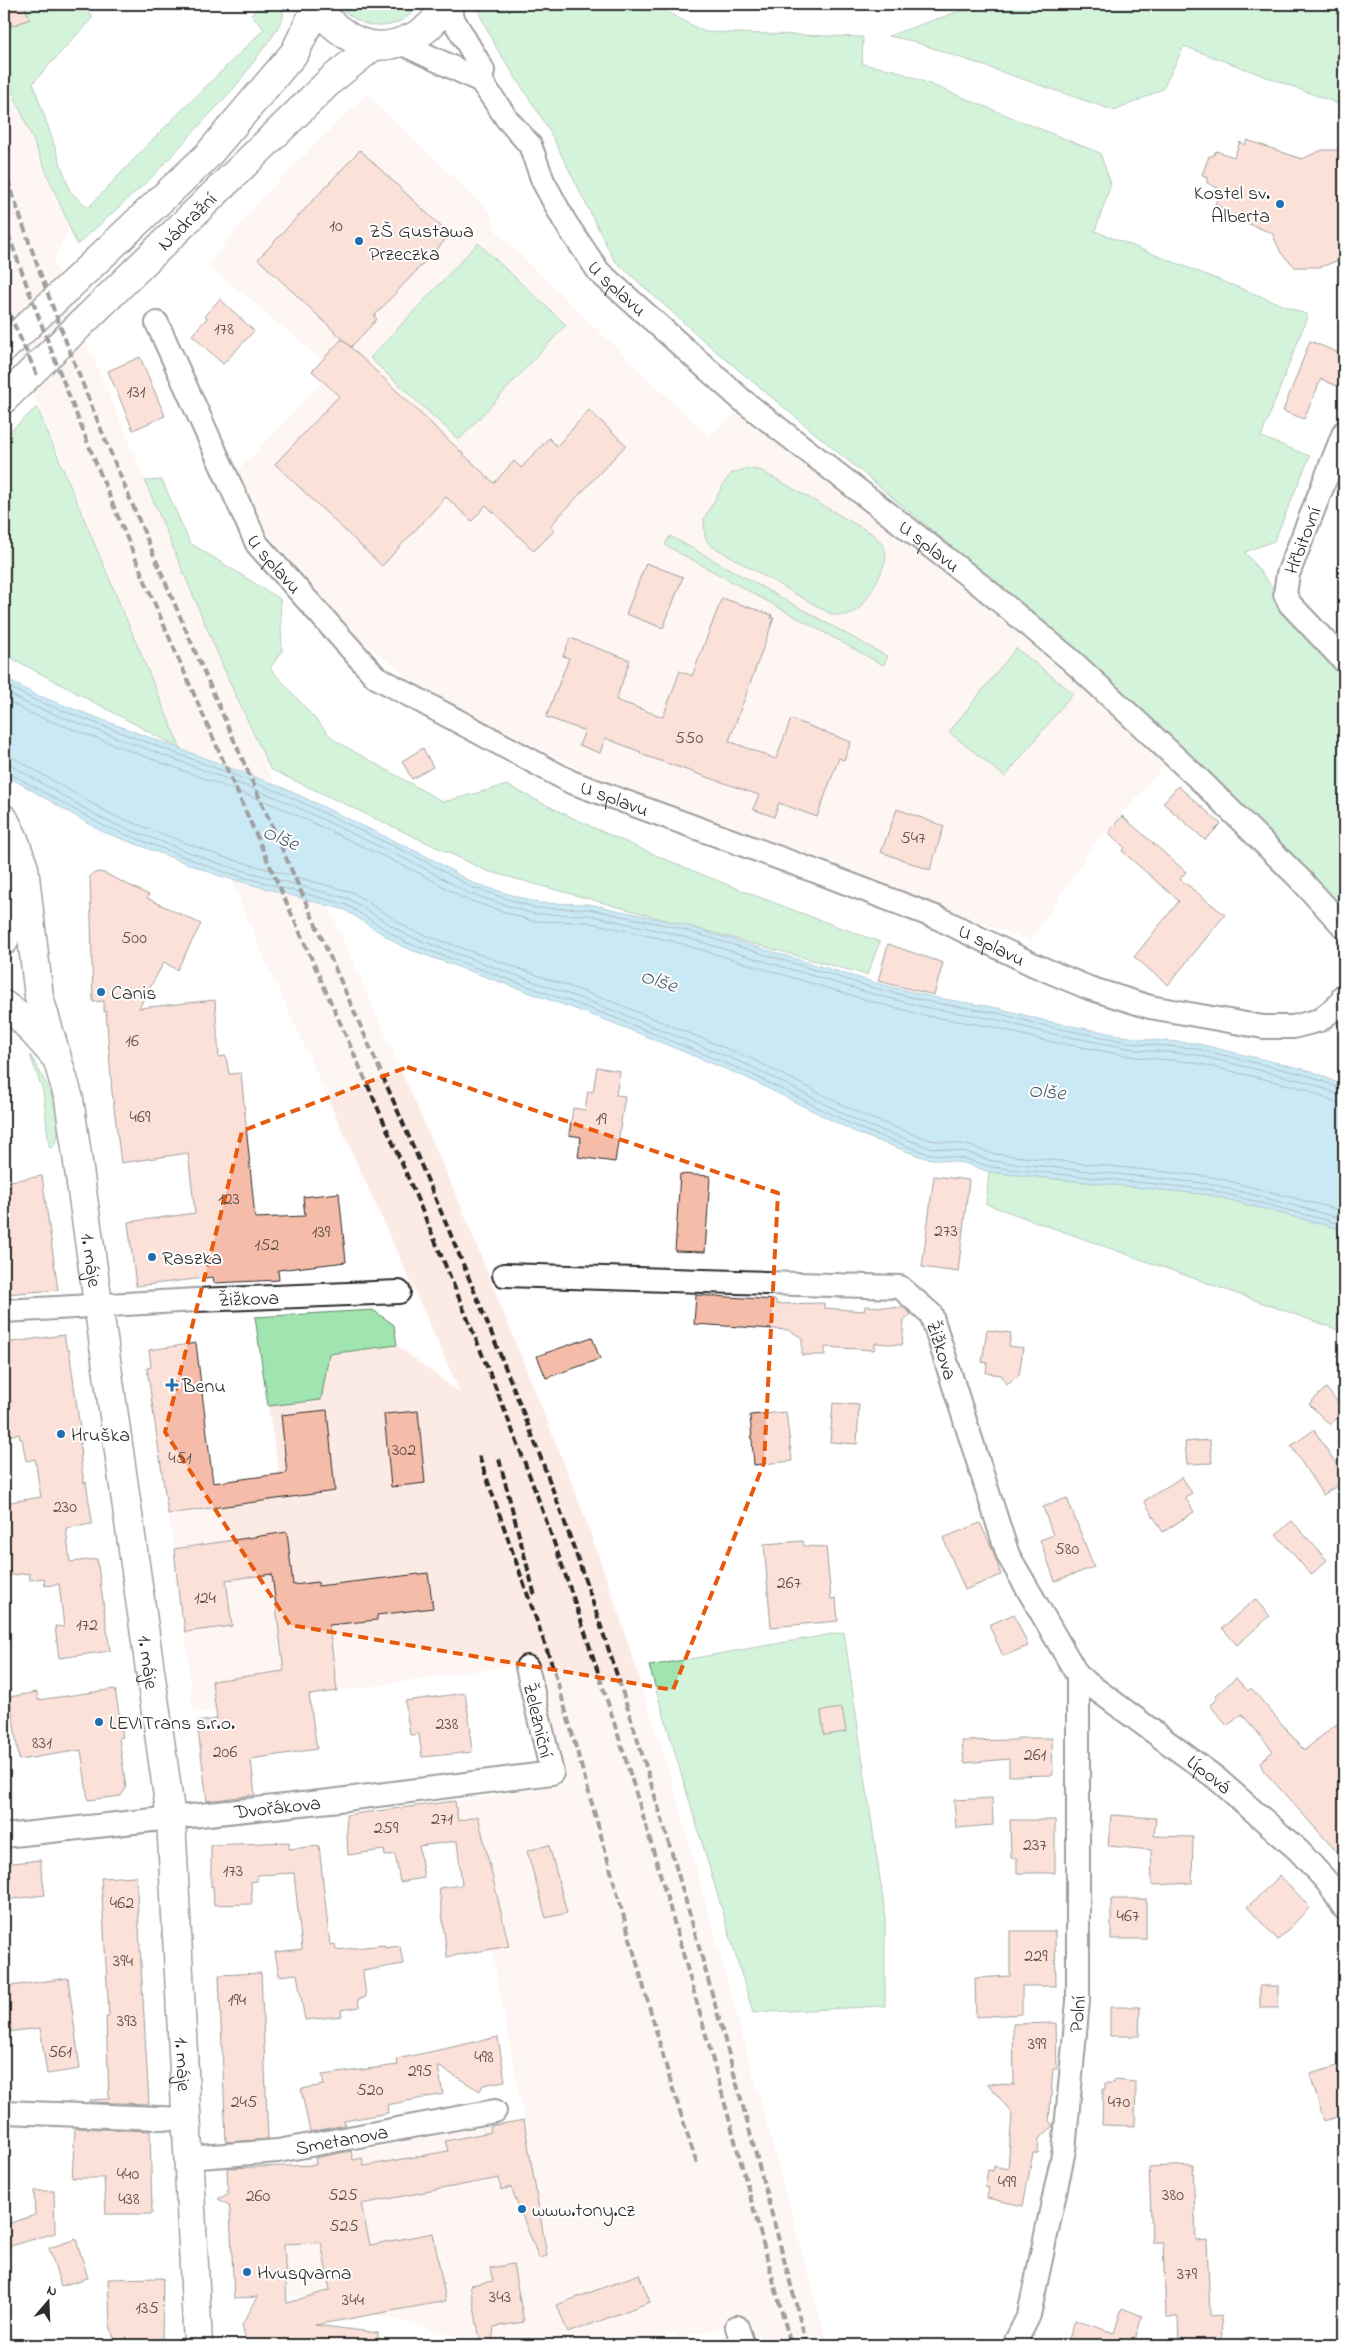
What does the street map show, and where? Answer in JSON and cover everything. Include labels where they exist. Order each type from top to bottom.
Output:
[{"type":"main road","points":[[372,47],[401,43],[426,30],[439,15],[444,4]]},
{"type":"main road","name":"Nádražní","points":[[4,348],[207,156],[295,52],[316,6],[336,29],[350,38],[372,47],[331,80],[4,399]]},
{"type":"main road","points":[[9,829],[24,868],[31,909],[32,945],[39,997],[59,1061]]},
{"type":"main road","points":[[4,907],[24,868]]},
{"type":"main road","points":[[4,941],[24,868]]},
{"type":"main road","name":"1. máje","points":[[4,1005],[20,1017],[59,1061],[69,1099],[78,1152],[98,1307],[171,1818],[198,2345]]},
{"type":"street","points":[[401,43],[448,64],[470,78],[481,81],[483,70],[457,27],[450,4]]},
{"type":"street","name":"U splavu","points":[[481,81],[507,119],[530,145],[542,181],[599,272],[742,400],[983,587],[1072,661],[1209,789],[1299,878],[1344,927]]},
{"type":"street","name":"U splavu","points":[[157,323],[257,544],[376,677],[571,782],[814,870],[938,918],[1089,988],[1150,1007],[1263,1027],[1293,1027],[1320,1020],[1341,1003],[1344,995]]},
{"type":"street","name":"Hřbitovní","points":[[1344,432],[1288,574],[1285,594],[1290,604],[1344,661]]},
{"type":"street","name":"Žižkova","points":[[504,1276],[900,1287],[931,1314],[1008,1555],[1078,1676]]},
{"type":"street","name":"Žižkova","points":[[4,1311],[196,1300],[399,1292]]},
{"type":"street","name":"Železniční","points":[[527,1667],[552,1773]]},
{"type":"street","name":"Lípová","points":[[1078,1676],[1216,1778],[1299,1851],[1337,1878],[1344,1908]]},
{"type":"street","name":"Polní","points":[[1014,2345],[1029,2315],[1064,2150],[1078,2011],[1078,1676]]},
{"type":"street","name":"Dvořákova","points":[[4,1836],[330,1801],[552,1773]]},
{"type":"street","name":"Smetanova","points":[[187,2158],[278,2151],[495,2111]]},
{"type":"street","points":[[4,2112],[186,2120]]},
{"type":"highlighted area","points":[[407,1067],[778,1193],[764,1463],[673,1690],[290,1625],[165,1432],[242,1131]]},
{"type":"shaded area","points":[[4,71],[69,230],[53,261],[230,683],[460,1204],[576,1493],[615,1602],[672,1781],[828,2345],[759,2345],[751,2321],[676,2338],[674,2334],[659,2337],[655,2345],[492,2345],[492,2340],[455,2336],[371,2313],[287,2294],[284,2244],[290,2243],[284,2223],[281,2166],[524,2119],[492,1950],[485,1951],[460,1841],[455,1801],[566,1785],[530,1663],[193,1713],[185,1632],[232,1626],[226,1581],[245,1578],[243,1562],[240,1540],[174,1549],[168,1514],[283,1498],[268,1406],[321,1400],[329,1354],[397,1345],[461,1394],[247,919],[181,749],[4,323]]},
{"type":"shaded area","points":[[367,94],[490,212],[496,231],[709,437],[735,413],[775,434],[975,597],[1085,691],[1165,765],[1092,847],[1031,941],[611,785],[426,691],[331,617],[265,542],[235,474],[333,370],[250,299],[207,266],[262,197]]},
{"type":"green space","points":[[4,4],[79,4],[93,17],[33,83],[70,191],[88,208],[155,137],[264,29],[251,15],[261,4],[283,4],[283,18],[272,37],[235,87],[152,177],[77,245],[4,71]]},
{"type":"green space","points":[[337,4],[421,4],[401,21],[379,26],[369,25],[358,20],[347,14]]},
{"type":"green space","points":[[481,4],[652,4],[705,32],[863,37],[862,64],[895,70],[1100,153],[1111,184],[1095,231],[1308,315],[1261,437],[1310,456],[1274,541],[1245,552],[1274,589],[1344,665],[1344,912],[1086,658],[711,347],[614,260],[548,128],[496,47],[478,11]]},
{"type":"green space","points":[[980,4],[1344,4],[1344,106],[1184,46],[1163,89],[1115,111],[912,41],[888,36]]},
{"type":"green space","points":[[478,243],[566,325],[459,440],[370,358]]},
{"type":"green space","points":[[37,407],[181,749],[4,654],[4,437]]},
{"type":"green space","points":[[748,468],[762,471],[871,533],[881,542],[886,555],[880,576],[857,610],[845,615],[831,614],[710,545],[705,537],[704,519],[732,473]]},
{"type":"green space","points":[[162,480],[190,543],[280,599],[282,652],[270,668],[334,740],[443,802],[507,785],[598,830],[691,870],[880,942],[867,975],[487,871],[270,769],[230,683],[145,481]]},
{"type":"green space","points":[[670,536],[888,657],[883,665],[665,545]]},
{"type":"green space","points":[[1016,648],[1073,693],[1005,777],[949,732]]},
{"type":"green space","points":[[30,1055],[48,1088],[57,1114],[59,1126],[57,1138],[52,1148],[49,1147],[43,1091]]},
{"type":"green space","points":[[989,1172],[1211,1195],[1344,1230],[1344,1332],[986,1204]]},
{"type":"green space","points":[[373,1310],[394,1325],[397,1345],[329,1354],[321,1400],[268,1406],[255,1317]]},
{"type":"green space","points":[[844,1632],[885,1913],[885,2006],[753,2013],[649,1666]]},
{"type":"water","name":"Olše","points":[[4,678],[34,694],[284,788],[430,858],[473,883],[538,903],[589,904],[677,923],[876,983],[932,997],[998,1008],[1046,1021],[1140,1039],[1194,1043],[1312,1071],[1344,1086],[1344,1230],[1211,1195],[989,1172],[964,1163],[925,1158],[859,1134],[745,1077],[611,1022],[403,947],[345,910],[220,876],[101,831],[4,774]]},
{"type":"building","points":[[4,4],[24,4],[30,19],[12,26]]},
{"type":"building","name":"Kostel sv. Alberta","points":[[1247,140],[1302,159],[1322,150],[1344,150],[1344,258],[1321,267],[1295,267],[1281,253],[1272,233],[1219,212],[1221,207],[1215,204],[1222,190],[1207,183],[1207,177],[1202,175],[1209,156],[1213,156],[1216,151],[1234,157],[1240,142],[1245,145]]},
{"type":"building","name":"ZŠ Gustawa Przeczka","points":[[360,150],[450,235],[374,316],[377,319],[351,347],[258,259]]},
{"type":"building","points":[[220,299],[254,331],[223,364],[192,335],[207,318],[205,315]]},
{"type":"building","points":[[342,339],[494,483],[514,461],[521,468],[549,438],[557,446],[589,410],[626,445],[550,526],[555,530],[534,551],[486,505],[472,521],[446,497],[382,566],[275,464],[339,396],[312,371]]},
{"type":"building","points":[[1310,341],[1344,355],[1344,369],[1337,386],[1321,379],[1304,419],[1283,411]]},
{"type":"building","points":[[140,357],[165,416],[133,430],[108,371]]},
{"type":"building","points":[[646,563],[683,577],[663,628],[626,614]]},
{"type":"building","points":[[722,598],[772,615],[771,618],[774,618],[729,741],[776,759],[791,719],[851,742],[844,760],[839,758],[817,817],[779,803],[774,817],[753,809],[759,795],[640,754],[641,752],[605,738],[600,753],[579,745],[585,731],[546,717],[569,658],[563,656],[570,638],[630,660],[616,700],[663,717],[680,671],[692,676]]},
{"type":"building","points":[[423,748],[433,767],[412,779],[402,761]]},
{"type":"building","points":[[1178,786],[1221,824],[1205,840],[1163,803]]},
{"type":"building","points":[[897,809],[944,826],[930,870],[881,852]]},
{"type":"building","points":[[1122,816],[1186,872],[1180,879],[1225,915],[1168,985],[1134,957],[1179,901],[1122,851],[1125,848],[1108,832]]},
{"type":"building","points":[[98,872],[104,873],[149,895],[147,898],[201,924],[177,970],[164,962],[139,1008],[215,1000],[219,1057],[226,1056],[229,1074],[241,1073],[255,1218],[305,1216],[303,1197],[339,1193],[346,1262],[278,1270],[279,1280],[214,1283],[213,1277],[136,1286],[128,1222],[195,1213],[188,1153],[121,1163],[112,1092],[106,1011],[104,1012],[104,1001],[93,1002],[90,875]]},
{"type":"building","points":[[888,944],[943,963],[934,995],[878,981]]},
{"type":"building","points":[[597,1067],[620,1071],[616,1095],[625,1096],[615,1162],[578,1157],[581,1137],[569,1135],[573,1108],[585,1110],[588,1091],[593,1092]]},
{"type":"building","points":[[680,1174],[710,1176],[705,1252],[675,1251]]},
{"type":"building","points":[[42,1176],[58,1290],[4,1294],[4,1182]]},
{"type":"building","points":[[934,1176],[969,1180],[958,1272],[922,1267]]},
{"type":"building","points":[[696,1295],[776,1300],[776,1304],[824,1303],[824,1308],[864,1311],[865,1306],[904,1308],[911,1314],[904,1321],[902,1345],[875,1343],[874,1350],[825,1347],[825,1355],[802,1355],[802,1338],[789,1330],[694,1324]]},
{"type":"building","points":[[987,1330],[1011,1333],[1009,1346],[1023,1348],[1019,1375],[1007,1384],[1001,1375],[986,1373],[987,1363],[982,1362]]},
{"type":"building","points":[[64,1335],[67,1350],[69,1349],[82,1443],[80,1443],[81,1462],[92,1521],[92,1524],[66,1528],[70,1562],[97,1559],[110,1651],[59,1658],[55,1626],[64,1627],[59,1584],[45,1586],[44,1578],[30,1580],[29,1573],[6,1576],[4,1564],[4,1503],[41,1497],[35,1459],[26,1461],[22,1439],[20,1439],[19,1434],[4,1436],[4,1343]]},
{"type":"building","points":[[592,1337],[600,1359],[546,1378],[537,1356]]},
{"type":"building","points":[[196,1343],[213,1483],[287,1473],[281,1415],[327,1410],[335,1491],[168,1514],[147,1368],[151,1367],[149,1350]]},
{"type":"building","points":[[1326,1388],[1344,1409],[1344,1412],[1330,1425],[1309,1404]]},
{"type":"building","points":[[833,1403],[859,1405],[857,1444],[830,1442]]},
{"type":"building","points":[[418,1411],[425,1483],[391,1487],[384,1414]]},
{"type":"building","points":[[786,1412],[792,1461],[754,1465],[750,1415]]},
{"type":"building","points":[[1314,1430],[1344,1476],[1344,1481],[1323,1495],[1291,1446]]},
{"type":"building","points":[[1210,1440],[1212,1463],[1187,1464],[1185,1442]]},
{"type":"building","points":[[1182,1477],[1192,1493],[1185,1497],[1194,1512],[1163,1532],[1144,1501]]},
{"type":"building","points":[[1067,1498],[1094,1567],[1055,1581],[1040,1540],[1053,1535],[1043,1507]]},
{"type":"building","points":[[1292,1521],[1327,1560],[1311,1575],[1276,1534]]},
{"type":"building","points":[[980,1523],[992,1548],[1001,1575],[965,1590],[943,1538]]},
{"type":"building","points":[[287,1532],[293,1585],[318,1582],[318,1586],[428,1573],[433,1608],[377,1615],[377,1620],[329,1625],[337,1691],[309,1695],[317,1749],[251,1759],[255,1795],[207,1801],[197,1722],[217,1719],[212,1681],[284,1671],[272,1574],[226,1580],[232,1626],[185,1632],[183,1616],[181,1616],[174,1549]]},
{"type":"building","points":[[803,1541],[804,1546],[826,1547],[831,1599],[836,1598],[838,1621],[771,1627],[764,1544]]},
{"type":"building","points":[[1255,1599],[1270,1616],[1237,1645],[1222,1628]]},
{"type":"building","points":[[1014,1614],[1028,1646],[1003,1656],[989,1625]]},
{"type":"building","points":[[1236,1678],[1248,1691],[1251,1688],[1303,1749],[1306,1749],[1344,1718],[1344,1860],[1263,1770],[1260,1762],[1273,1751],[1242,1714],[1227,1726],[1210,1705],[1216,1700],[1216,1695]]},
{"type":"building","points":[[115,1689],[123,1737],[119,1738],[126,1788],[121,1796],[88,1800],[81,1750],[19,1760],[10,1697],[37,1692],[38,1700]]},
{"type":"building","points":[[465,1693],[472,1752],[422,1757],[419,1734],[410,1735],[405,1701]]},
{"type":"building","points":[[842,1708],[846,1732],[824,1735],[821,1711]]},
{"type":"building","points":[[1017,1738],[1052,1738],[1053,1775],[1009,1776],[1009,1759],[964,1763],[962,1741],[1017,1740]]},
{"type":"building","points":[[992,1798],[993,1825],[956,1828],[954,1800]]},
{"type":"building","points":[[455,1801],[458,1821],[478,1816],[509,1946],[447,1957],[439,1888],[462,1885],[457,1841],[419,1846],[424,1878],[400,1882],[395,1854],[385,1856],[384,1850],[348,1855],[346,1815]]},
{"type":"building","points":[[1111,1815],[1156,1818],[1154,1836],[1193,1837],[1192,1883],[1152,1885],[1151,1850],[1108,1846]]},
{"type":"building","points":[[1010,1820],[1055,1820],[1055,1873],[1017,1873],[1017,1858],[1011,1858]]},
{"type":"building","points":[[289,1842],[289,1849],[319,1846],[330,1945],[335,1944],[336,1950],[385,1945],[385,1948],[400,1946],[403,1964],[363,1971],[366,1997],[358,1999],[359,2007],[341,2010],[342,2016],[305,2020],[297,1974],[279,1976],[275,1952],[302,1949],[294,1873],[257,1875],[257,1881],[251,1882],[252,1904],[214,1905],[213,1886],[211,1887],[211,1845]]},
{"type":"building","points":[[549,1845],[567,1913],[546,1918],[527,1851]]},
{"type":"building","points":[[40,1860],[45,1895],[4,1900],[4,1864]]},
{"type":"building","points":[[136,1876],[149,2104],[90,2102],[90,2100],[109,2099],[106,2017],[109,2017],[101,1878]]},
{"type":"building","points":[[1280,1876],[1310,1907],[1278,1940],[1247,1907]]},
{"type":"building","points":[[1111,1899],[1146,1899],[1146,1939],[1111,1939]]},
{"type":"building","points":[[1010,1931],[1055,1931],[1056,1986],[1022,1986],[1022,2014],[976,2017],[975,1978],[1010,1976]]},
{"type":"building","points":[[261,1973],[268,2139],[226,2142],[219,1975]]},
{"type":"building","points":[[68,1978],[80,2069],[47,2074],[40,2028],[6,2032],[4,1987]]},
{"type":"building","points":[[1260,1986],[1278,1986],[1278,2008],[1260,2008]]},
{"type":"building","points":[[1110,2007],[1140,2007],[1139,2036],[1110,2036]]},
{"type":"building","points":[[1056,2023],[1057,2069],[1053,2069],[1049,2121],[1053,2126],[1039,2139],[1038,2153],[1033,2153],[1023,2206],[987,2198],[989,2188],[985,2187],[988,2170],[993,2171],[994,2166],[1008,2169],[1012,2113],[987,2083],[1014,2085],[1013,2024]]},
{"type":"building","points":[[498,2037],[505,2081],[483,2085],[480,2091],[438,2066],[443,2094],[387,2105],[388,2113],[344,2121],[345,2125],[310,2132],[301,2089],[324,2085],[322,2075],[398,2065],[397,2059]]},
{"type":"building","points":[[1341,2065],[1344,2076],[1344,2115],[1324,2121],[1310,2074]]},
{"type":"building","points":[[1114,2080],[1136,2082],[1135,2126],[1102,2125],[1103,2089],[1105,2089],[1105,2083],[1114,2083]]},
{"type":"building","points":[[524,2120],[547,2256],[539,2258],[511,2187],[501,2190],[499,2178],[361,2204],[370,2245],[433,2233],[446,2301],[315,2325],[378,2333],[378,2345],[247,2345],[242,2325],[258,2297],[234,2298],[230,2211],[229,2205],[218,2199],[228,2194],[227,2168],[316,2165],[315,2158],[351,2151],[353,2160],[362,2158],[364,2166],[448,2151],[445,2141],[491,2132],[490,2126]],"holes":[[[321,2242],[330,2290],[287,2303],[284,2244]]]},
{"type":"building","points":[[75,2128],[150,2131],[152,2214],[106,2214],[104,2178],[72,2178]]},
{"type":"building","points":[[1193,2165],[1196,2241],[1207,2240],[1210,2316],[1221,2315],[1222,2345],[1179,2345],[1178,2317],[1166,2317],[1163,2242],[1152,2242],[1149,2167]]},
{"type":"building","points":[[34,2191],[54,2191],[55,2233],[4,2248],[4,2225],[35,2215]]},
{"type":"building","points":[[76,2239],[88,2278],[61,2286],[49,2248]]},
{"type":"building","points":[[513,2264],[524,2322],[494,2327],[492,2345],[481,2345],[470,2285],[493,2281],[490,2268]]},
{"type":"building","points":[[639,2274],[650,2302],[568,2333],[557,2305]]},
{"type":"building","points":[[163,2278],[162,2345],[114,2339],[110,2325],[108,2279]]},
{"type":"building","points":[[1122,2308],[1142,2316],[1135,2340],[1139,2342],[1138,2345],[1067,2345],[1075,2320],[1114,2333]]},
{"type":"railway","points":[[4,168],[43,281],[109,448],[222,713],[397,1109],[481,1307],[565,1522],[605,1638],[678,1872],[807,2345]]},
{"type":"railway","points":[[4,222],[60,373],[120,522],[183,670],[443,1260],[504,1409],[547,1524],[625,1756],[660,1873],[791,2345]]},
{"type":"railway","points":[[4,302],[37,375]]},
{"type":"railway","points":[[479,1456],[555,1673],[670,2080],[697,2164]]},
{"type":"railway","points":[[499,1459],[535,1596]]},
{"type":"place","name":"Kostel sv. Alberta","points":[[1280,204]]},
{"type":"place","name":"ZŠ Gustawa Przeczka","points":[[359,241]]},
{"type":"place","name":"Canis","points":[[101,992]]},
{"type":"place","name":"Raszka","points":[[152,1257]]},
{"type":"place","name":"Benu","points":[[172,1385]]},
{"type":"place","name":"Hruška","points":[[61,1434]]},
{"type":"place","name":"LEVITrans s.r.o.","points":[[99,1722]]},
{"type":"place","name":"www.tony.cz","points":[[522,2209]]},
{"type":"place","name":"Hvusqvarna","points":[[247,2272]]}]
